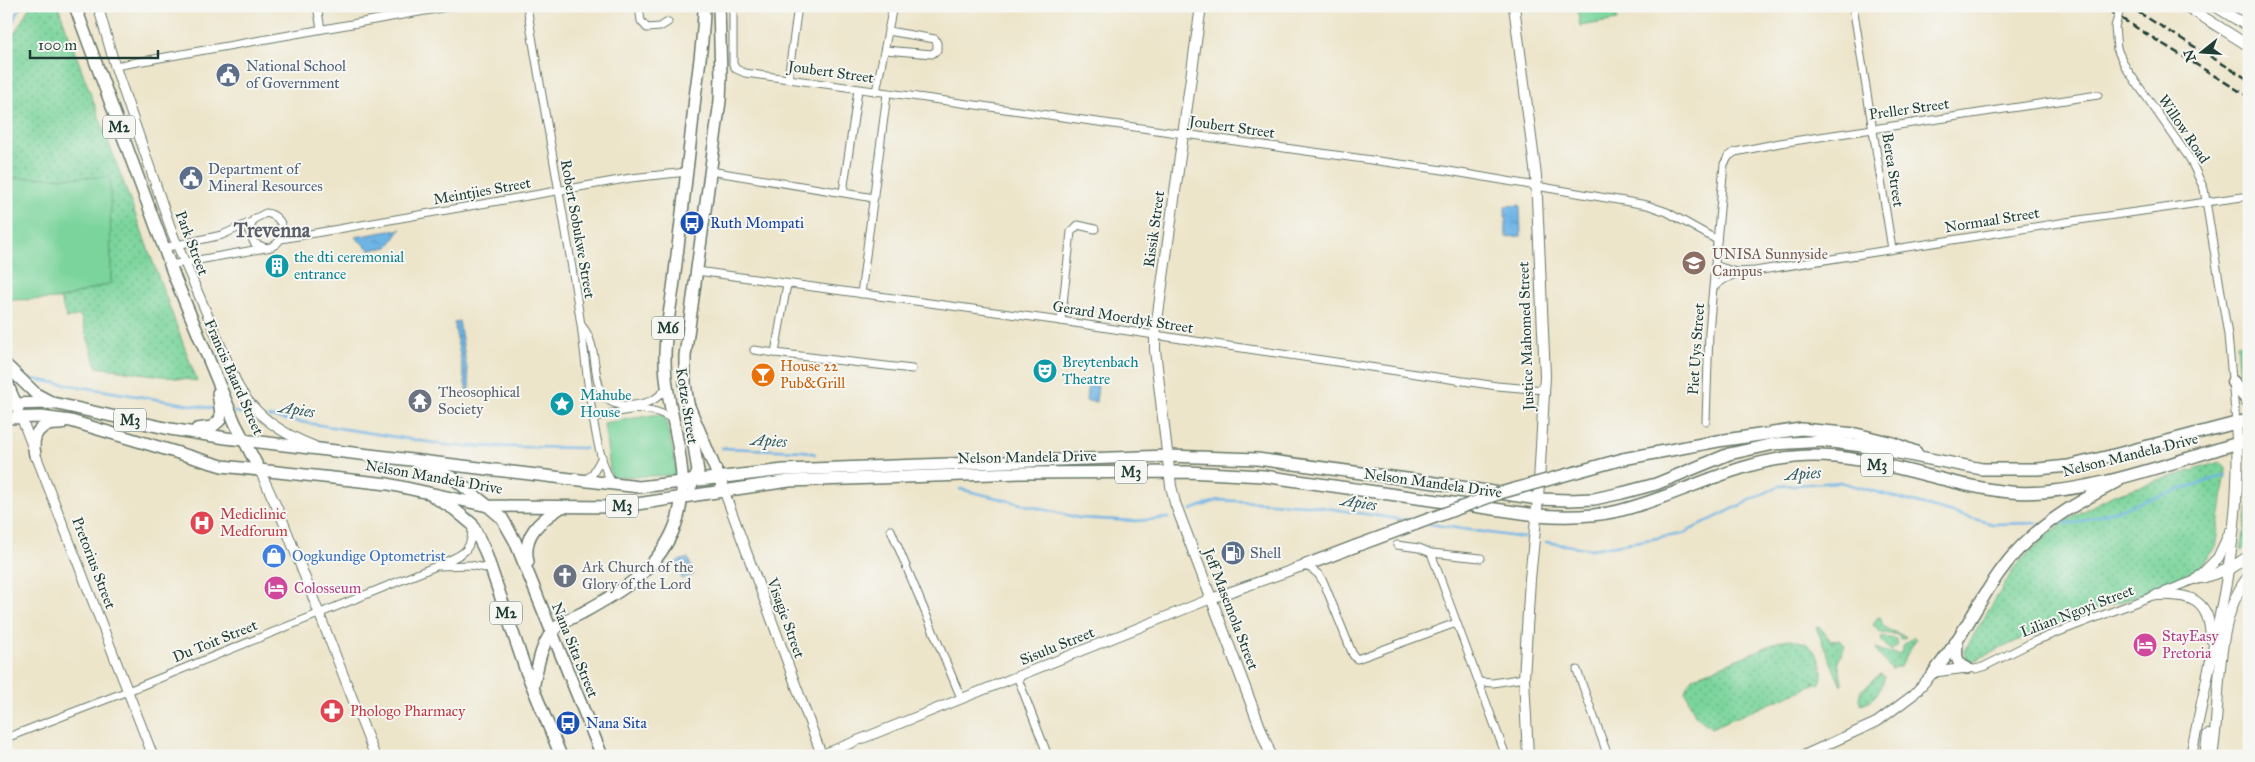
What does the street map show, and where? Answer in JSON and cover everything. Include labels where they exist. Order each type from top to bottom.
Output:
[{"type":"highway","points":[[2233,382],[2249,402]]},
{"type":"main road","name":"Francis Baard Street","points":[[75,6],[163,248],[214,372],[221,397],[260,471]]},
{"type":"main road","name":"Kotze Street","points":[[533,687],[541,650],[552,632],[560,625],[620,592],[650,565],[672,533],[683,497],[679,451],[666,388],[665,355],[687,172],[704,6]]},
{"type":"main road","name":"Kotze Street","points":[[719,6],[721,76],[685,356],[685,383],[688,404],[724,490]]},
{"type":"main road","name":"Rissik Street","points":[[1168,456],[1155,336],[1201,6]]},
{"type":"main road","name":"Justice Mahomed Street","points":[[1514,6],[1536,186],[1545,390],[1524,678],[1528,756]]},
{"type":"main road","points":[[2186,6],[2249,46]]},
{"type":"main road","points":[[2215,6],[2249,27]]},
{"type":"main road","points":[[8,367],[27,386],[53,403]]},
{"type":"main road","name":"Pretorius Street","points":[[6,381],[11,403],[21,417]]},
{"type":"main road","points":[[170,429],[212,427],[220,420],[221,397]]},
{"type":"main road","name":"Nelson Mandela Drive","points":[[11,403],[53,403],[170,429],[245,440],[639,487],[793,469],[1168,456],[1274,461],[1538,499],[1594,499],[1622,493],[1656,484],[1729,454],[1761,446],[1795,442],[1842,443],[1996,470],[2053,468],[2110,456],[2242,422]]},
{"type":"main road","points":[[683,497],[695,481],[698,468],[688,404]]},
{"type":"main road","name":"Nelson Mandela Drive","points":[[6,418],[50,418],[86,426],[222,466],[388,484],[488,506],[562,508],[617,507],[789,481],[1021,472],[1169,472],[1263,476],[1536,515],[1577,516],[1618,511],[1669,495],[1732,470],[1796,457],[1848,459],[1965,486],[2030,493],[2073,488],[2141,471],[2243,441]]},
{"type":"main road","points":[[2191,756],[2229,568],[2243,441],[2242,422]]},
{"type":"main road","points":[[35,455],[35,434],[44,427],[56,424],[86,426]]},
{"type":"main road","points":[[1306,565],[1500,493],[1623,459],[1764,433],[1810,429],[1856,434],[1892,443],[1942,462]]},
{"type":"main road","name":"Jeff Masemola Street","points":[[1168,456],[1169,472],[1177,512],[1271,756]]},
{"type":"main road","name":"Nana Sita Street","points":[[412,459],[453,478],[502,518],[515,542],[602,756]]},
{"type":"main road","points":[[1934,672],[1957,642],[1992,584],[2015,553],[2031,536],[2071,507],[2141,471]]},
{"type":"main road","name":"M2","points":[[424,491],[454,508],[472,524],[491,569],[533,687],[561,756]]},
{"type":"main road","points":[[540,602],[529,567],[527,546],[535,526],[562,508]]},
{"type":"main road","points":[[2197,579],[2218,558],[2233,526]]},
{"type":"main road","points":[[2197,579],[2229,568],[2249,556]]},
{"type":"main road","points":[[2205,756],[2229,616],[2236,597],[2249,576]]},
{"type":"main road","points":[[2158,595],[2178,594],[2189,596],[2204,608],[2210,630],[2211,655]]},
{"type":"main road","points":[[1957,642],[1956,657],[1960,664],[1967,668]]},
{"type":"main road","points":[[2212,756],[2220,667]]},
{"type":"street","name":"Park Street","points":[[98,6],[115,66],[177,244],[243,396],[252,407],[273,425],[299,440],[321,448]]},
{"type":"street","points":[[317,6],[321,30]]},
{"type":"street","points":[[115,66],[453,6]]},
{"type":"street","name":"Robert Sobukwe Street","points":[[526,6],[602,457],[607,476],[613,484]]},
{"type":"street","points":[[639,6],[641,21],[647,28],[660,27],[668,22]]},
{"type":"street","name":"Joubert Street","points":[[733,6],[732,59],[736,69],[745,73],[1450,171],[1647,205],[1667,212],[1717,240]]},
{"type":"street","points":[[788,79],[798,6]]},
{"type":"street","points":[[876,92],[893,6]]},
{"type":"street","name":"Berea Street","points":[[1853,6],[1892,250]]},
{"type":"street","name":"Willow Road","points":[[2120,6],[2115,27],[2117,48],[2131,75],[2190,158],[2202,182],[2208,201],[2233,382],[2242,422]]},
{"type":"street","points":[[885,50],[932,54],[938,50],[938,43],[935,39],[888,31]]},
{"type":"street","points":[[843,192],[858,90]]},
{"type":"street","points":[[861,294],[887,94]]},
{"type":"street","name":"Preller Street","points":[[1726,159],[1735,152],[1747,148],[2098,95]]},
{"type":"street","name":"Piet Uys Street","points":[[1706,421],[1708,344],[1726,159]]},
{"type":"street","points":[[710,171],[874,198]]},
{"type":"street","name":"Meintjies Street","points":[[281,239],[641,177],[687,172]]},
{"type":"street","name":"Normaal Street","points":[[1714,287],[1723,280],[1740,272],[2249,196]]},
{"type":"street","points":[[163,248],[222,235],[251,222],[261,214],[274,216],[283,226],[281,239],[275,246],[170,265]]},
{"type":"street","points":[[251,222],[249,231],[251,240],[258,246],[266,248]]},
{"type":"street","points":[[1061,321],[1071,232],[1078,225],[1095,229]]},
{"type":"street","name":"Normaal Street","points":[[1717,266],[1740,272]]},
{"type":"street","name":"Gerard Moerdyk Street","points":[[697,271],[1061,321],[1496,386],[1545,390]]},
{"type":"street","points":[[776,353],[787,284]]},
{"type":"street","points":[[581,325],[589,336],[600,390],[606,400],[617,406],[638,405],[656,400],[666,388]]},
{"type":"street","points":[[754,350],[912,369]]},
{"type":"street","points":[[595,417],[650,409],[661,412],[672,419]]},
{"type":"street","name":"Pretorius Street","points":[[21,417],[153,756]]},
{"type":"street","points":[[583,480],[592,475],[602,457]]},
{"type":"street","name":"Francis Baard Street","points":[[260,471],[281,516],[376,756]]},
{"type":"street","name":"Visagie Street","points":[[724,490],[821,755]]},
{"type":"street","name":"Du Toit Street","points":[[6,738],[128,692],[434,567],[466,550],[471,545],[472,524]]},
{"type":"street","points":[[891,530],[961,698]]},
{"type":"street","points":[[1397,545],[1419,548],[1430,553],[1481,558]]},
{"type":"street","points":[[1430,553],[1506,756]]},
{"type":"street","name":"Du Toit Street","points":[[434,567],[470,565],[491,569]]},
{"type":"street","points":[[1306,565],[1318,574],[1324,582],[1353,655],[1357,659],[1456,623]]},
{"type":"street","name":"Sisulu Street","points":[[821,755],[1210,598],[1306,565]]},
{"type":"street","name":"Lilian Ngoyi Street","points":[[1967,668],[1983,667],[2035,641],[2197,579]]},
{"type":"street","points":[[1802,756],[1813,754],[1877,722],[1896,710],[1934,672],[1967,668]]},
{"type":"street","points":[[1576,670],[1608,756]]},
{"type":"street","points":[[1017,676],[1048,756]]},
{"type":"street","points":[[1479,682],[1493,683],[1524,678]]},
{"type":"green space","points":[[30,6],[58,6],[197,381],[97,367],[80,315],[67,319],[60,299],[111,283],[6,178],[6,49]]},
{"type":"green space","points":[[1577,6],[1615,6],[1617,20],[1580,26]]},
{"type":"green space","points":[[110,177],[111,283],[60,299],[6,300],[6,178]]},
{"type":"green space","points":[[2249,342],[2249,397],[2241,388],[2237,344]]},
{"type":"green space","points":[[660,414],[665,417],[678,475],[611,477],[604,423]]},
{"type":"green space","points":[[2220,462],[2226,467],[2226,471],[2215,549],[2196,572],[2185,578],[2034,633],[1971,662],[1966,659],[1964,651],[2017,564],[2049,533],[2077,514],[2116,494]]},
{"type":"green space","points":[[2249,503],[2249,546],[2241,551]]},
{"type":"green space","points":[[1878,617],[1881,618],[1882,624],[1889,630],[1907,637],[1901,640],[1899,635],[1881,633],[1873,625]]},
{"type":"green space","points":[[1819,626],[1831,641],[1840,640],[1845,645],[1838,662],[1841,686],[1816,627]]},
{"type":"green space","points":[[1882,637],[1896,639],[1898,645],[1891,651],[1881,640]]},
{"type":"green space","points":[[1914,637],[1916,639],[1899,668],[1892,669],[1879,655],[1876,648],[1885,652],[1900,654],[1904,645]]},
{"type":"green space","points":[[1792,639],[1811,647],[1818,657],[1822,669],[1819,684],[1813,682],[1814,685],[1711,728],[1695,715],[1685,691],[1692,678],[1783,640]]},
{"type":"green space","points":[[1880,674],[1885,677],[1879,690],[1874,697],[1861,704],[1859,699],[1860,692]]},
{"type":"water","points":[[1520,205],[1521,236],[1506,237],[1505,206]]},
{"type":"water","points":[[401,229],[388,247],[370,250],[355,237]]},
{"type":"water","points":[[459,321],[471,394],[467,394],[454,323]]},
{"type":"water","points":[[1088,384],[1098,386],[1096,402],[1086,401]]},
{"type":"water","points":[[688,558],[694,575],[682,579],[676,562]]},
{"type":"waterway","points":[[6,33],[21,6]]},
{"type":"waterway","name":"Apies","points":[[27,378],[216,409]]},
{"type":"waterway","name":"Apies","points":[[234,412],[256,415]]},
{"type":"waterway","name":"Apies","points":[[269,417],[453,446],[585,448]]},
{"type":"waterway","name":"Apies","points":[[722,448],[804,451],[815,454]]},
{"type":"waterway","name":"Apies","points":[[2063,523],[2076,523],[2226,475]]},
{"type":"waterway","name":"Apies","points":[[1546,542],[1591,549],[1682,534],[1779,486],[1840,482],[1993,524],[2039,523]]},
{"type":"waterway","name":"Apies","points":[[960,489],[1079,518],[1135,521],[1168,518]]},
{"type":"waterway","name":"Apies","points":[[1191,510],[1218,500],[1307,505],[1411,521]]},
{"type":"waterway","name":"Apies","points":[[1429,524],[1524,538]]},
{"type":"railway","points":[[2101,6],[2249,97]]},
{"type":"railway","points":[[2128,6],[2249,80]]},
{"type":"place","name":"National School of Government","points":[[228,75]]},
{"type":"place","name":"Department of Mineral Resources","points":[[191,178]]},
{"type":"place","name":"Ruth Mompati","points":[[692,223]]},
{"type":"place","name":"UNISA Sunnyside Campus","points":[[1694,263]]},
{"type":"place","name":"the dti ceremonial entrance","points":[[277,266]]},
{"type":"place","name":"Breytenbach Theatre","points":[[1045,371]]},
{"type":"place","name":"House 22 Pub&Grill","points":[[763,375]]},
{"type":"place","name":"Theosophical Society","points":[[420,401]]},
{"type":"place","name":"Mahube House","points":[[562,404]]},
{"type":"place","name":"Mediclinic Medforum","points":[[202,523]]},
{"type":"place","name":"Shell","points":[[1233,553]]},
{"type":"place","name":"Oogkundige Optometrist","points":[[274,556]]},
{"type":"place","name":"Ark Church of the Glory of the Lord","points":[[565,576]]},
{"type":"place","name":"Colosseum","points":[[276,588]]},
{"type":"place","name":"StayEasy Pretoria","points":[[2145,645]]},
{"type":"place","name":"Phologo Pharmacy","points":[[332,711]]},
{"type":"place","name":"Nana Sita","points":[[568,723]]},
{"type":"district","name":"Trevenna","points":[[272,230]]}]
